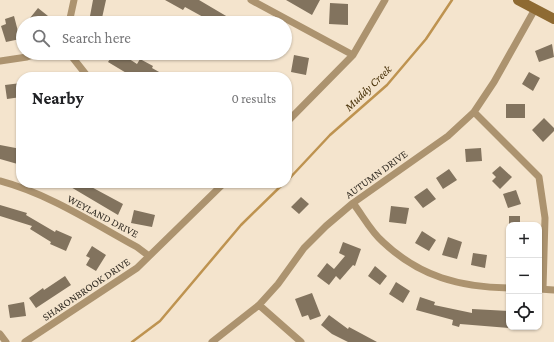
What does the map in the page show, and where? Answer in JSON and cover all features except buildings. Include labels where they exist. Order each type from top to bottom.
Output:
[{"type":"street","points":[[71,16],[74,0]]},
{"type":"street","points":[[251,0],[281,16]]},
{"type":"street","points":[[292,117],[353,55],[385,0]]},
{"type":"street","points":[[518,0],[554,19]]},
{"type":"street","name":"AUTUMN DRIVE","points":[[212,342],[259,305],[278,284],[304,248],[353,203],[448,136],[474,112],[494,82],[535,9]]},
{"type":"street","points":[[292,22],[353,55]]},
{"type":"street","points":[[0,61],[16,59]]},
{"type":"street","points":[[75,60],[84,72]]},
{"type":"street","points":[[474,112],[539,177],[545,218],[542,271]]},
{"type":"street","name":"WEYLAND DRIVE","points":[[0,181],[16,185]]},
{"type":"street","name":"WEYLAND DRIVE","points":[[25,188],[137,247],[149,256]]},
{"type":"street","name":"SHARONBROOK DRIVE","points":[[26,342],[124,277],[149,256],[219,188]]},
{"type":"street","points":[[353,203],[382,241],[422,271],[448,282],[484,288],[506,288]]},
{"type":"street","points":[[542,289],[554,290]]},
{"type":"street","points":[[259,305],[301,342]]},
{"type":"street","points":[[0,334],[6,342]]},
{"type":"waterway","name":"Muddy Creek","points":[[292,176],[330,135],[387,85],[426,39],[452,0]]},
{"type":"waterway","name":"Muddy Creek","points":[[132,342],[160,321],[241,225],[279,188]]}]
